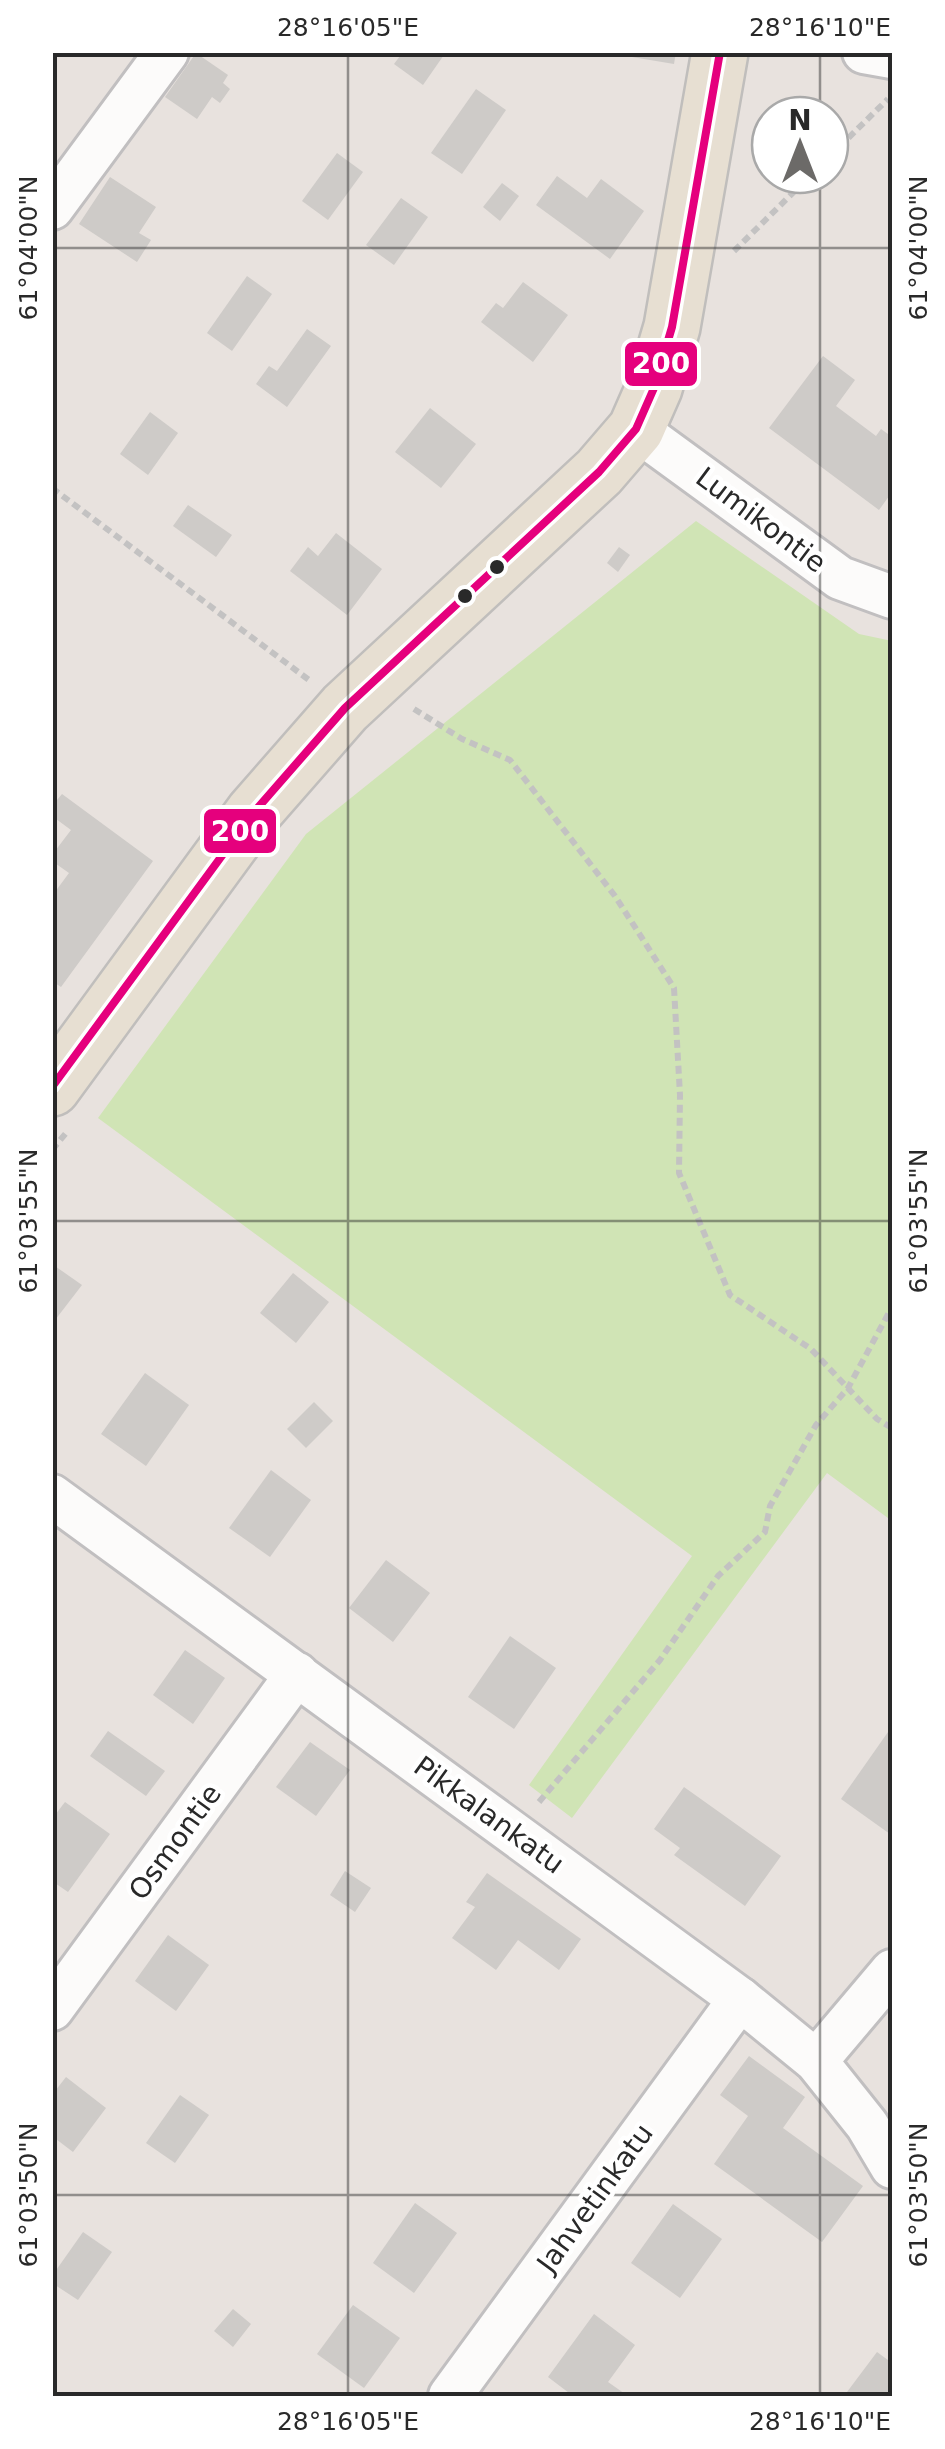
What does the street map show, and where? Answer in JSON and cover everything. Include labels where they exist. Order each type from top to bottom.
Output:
[{"type":"main road","points":[[52,1088],[254,812],[345,708],[598,472],[636,429],[654,388],[672,326],[720,52]]},
{"type":"street","points":[[52,208],[167,52]]},
{"type":"street","points":[[864,52],[892,57]]},
{"type":"street","name":"Lumikontie","points":[[636,429],[840,578],[892,597]]},
{"type":"street","name":"Pikkalankatu","points":[[52,1496],[740,1999],[816,2061],[867,2125],[892,2167]]},
{"type":"street","name":"Osmontie","points":[[52,2009],[297,1674]]},
{"type":"street","points":[[816,2061],[892,1971]]},
{"type":"street","name":"Jahvetinkatu","points":[[450,2396],[740,1999]]},
{"type":"path","points":[[850,136],[892,94]]},
{"type":"path","points":[[733,252],[791,195]]},
{"type":"path","points":[[52,488],[345,708]]},
{"type":"path","points":[[413,708],[462,739],[510,760],[616,896],[674,988],[680,1095],[679,1173],[730,1294],[812,1348],[877,1419],[892,1428]]},
{"type":"path","points":[[534,1808],[660,1660],[718,1576],[764,1532],[770,1506],[816,1425],[848,1388],[892,1307]]},
{"type":"green space","points":[[696,521],[859,634],[892,641],[892,1521],[827,1473],[572,1818],[529,1785],[692,1556],[98,1118],[306,834]]},
{"type":"building","points":[[403,52],[446,52],[423,85],[394,64]]},
{"type":"building","points":[[620,52],[676,52],[674,64]]},
{"type":"building","points":[[196,53],[228,75],[223,83],[230,89],[220,103],[212,97],[197,119],[165,97]]},
{"type":"building","points":[[476,89],[506,110],[462,174],[431,153]]},
{"type":"building","points":[[337,153],[363,172],[328,220],[302,201]]},
{"type":"building","points":[[557,176],[587,198],[601,179],[644,211],[610,259],[536,205]]},
{"type":"building","points":[[110,177],[156,207],[139,233],[151,240],[137,262],[79,224]]},
{"type":"building","points":[[502,183],[519,196],[500,221],[483,207]]},
{"type":"building","points":[[401,198],[428,217],[394,265],[366,245]]},
{"type":"building","points":[[247,276],[272,294],[232,351],[207,333]]},
{"type":"building","points":[[523,282],[568,315],[533,362],[481,322],[496,303],[503,308]]},
{"type":"building","points":[[307,329],[331,346],[287,407],[256,384],[269,366],[277,371]]},
{"type":"building","points":[[823,356],[855,380],[836,406],[876,436],[881,429],[892,437],[892,492],[879,510],[769,428]]},
{"type":"building","points":[[430,408],[476,444],[441,488],[395,452]]},
{"type":"building","points":[[150,412],[178,433],[148,475],[120,454]]},
{"type":"building","points":[[188,505],[232,535],[216,557],[173,526]]},
{"type":"building","points":[[336,533],[382,569],[347,615],[290,571],[308,547],[318,556]]},
{"type":"building","points":[[619,547],[630,555],[618,572],[607,563]]},
{"type":"building","points":[[62,794],[153,861],[61,987],[52,981],[52,896],[69,873],[52,861],[52,855],[71,830],[52,816],[52,806]]},
{"type":"building","points":[[52,1264],[82,1285],[52,1324]]},
{"type":"building","points":[[293,1273],[329,1302],[296,1343],[260,1313]]},
{"type":"building","points":[[145,1373],[189,1405],[146,1466],[101,1434]]},
{"type":"building","points":[[314,1402],[333,1421],[306,1448],[287,1429]]},
{"type":"building","points":[[271,1470],[311,1500],[270,1557],[229,1528]]},
{"type":"building","points":[[386,1560],[430,1593],[393,1642],[349,1608]]},
{"type":"building","points":[[510,1636],[556,1668],[514,1729],[468,1697]]},
{"type":"building","points":[[185,1650],[225,1678],[193,1724],[153,1695]]},
{"type":"building","points":[[108,1731],[165,1771],[146,1796],[90,1756]]},
{"type":"building","points":[[888,1732],[892,1735],[890,1834],[841,1799]]},
{"type":"building","points":[[310,1742],[350,1770],[316,1816],[276,1787]]},
{"type":"building","points":[[684,1787],[781,1856],[745,1906],[674,1855],[680,1848],[654,1829]]},
{"type":"building","points":[[65,1802],[110,1834],[68,1892],[52,1881],[52,1819]]},
{"type":"building","points":[[345,1871],[371,1888],[355,1912],[330,1895]]},
{"type":"building","points":[[487,1873],[581,1939],[559,1970],[518,1940],[496,1970],[452,1938],[475,1907],[466,1902]]},
{"type":"building","points":[[168,1935],[209,1965],[176,2011],[135,1981]]},
{"type":"building","points":[[749,2056],[805,2097],[783,2128],[863,2186],[822,2242],[714,2164],[748,2116],[720,2095]]},
{"type":"building","points":[[66,2077],[106,2108],[73,2152],[52,2136],[52,2095]]},
{"type":"building","points":[[180,2095],[209,2115],[175,2163],[146,2143]]},
{"type":"building","points":[[415,2203],[457,2233],[414,2293],[373,2263]]},
{"type":"building","points":[[673,2204],[722,2239],[680,2298],[631,2263]]},
{"type":"building","points":[[83,2232],[112,2252],[78,2300],[52,2283],[52,2276]]},
{"type":"building","points":[[353,2305],[400,2338],[364,2388],[317,2354]]},
{"type":"building","points":[[233,2309],[251,2324],[233,2347],[214,2331]]},
{"type":"building","points":[[594,2314],[635,2345],[608,2382],[628,2396],[573,2396],[548,2377]]},
{"type":"building","points":[[877,2352],[892,2363],[892,2396],[844,2396]]},
{"type":"transit line","name":"200","points":[[52,1087],[254,812],[345,708],[599,472],[636,429],[654,388],[672,327],[720,52]]}]
